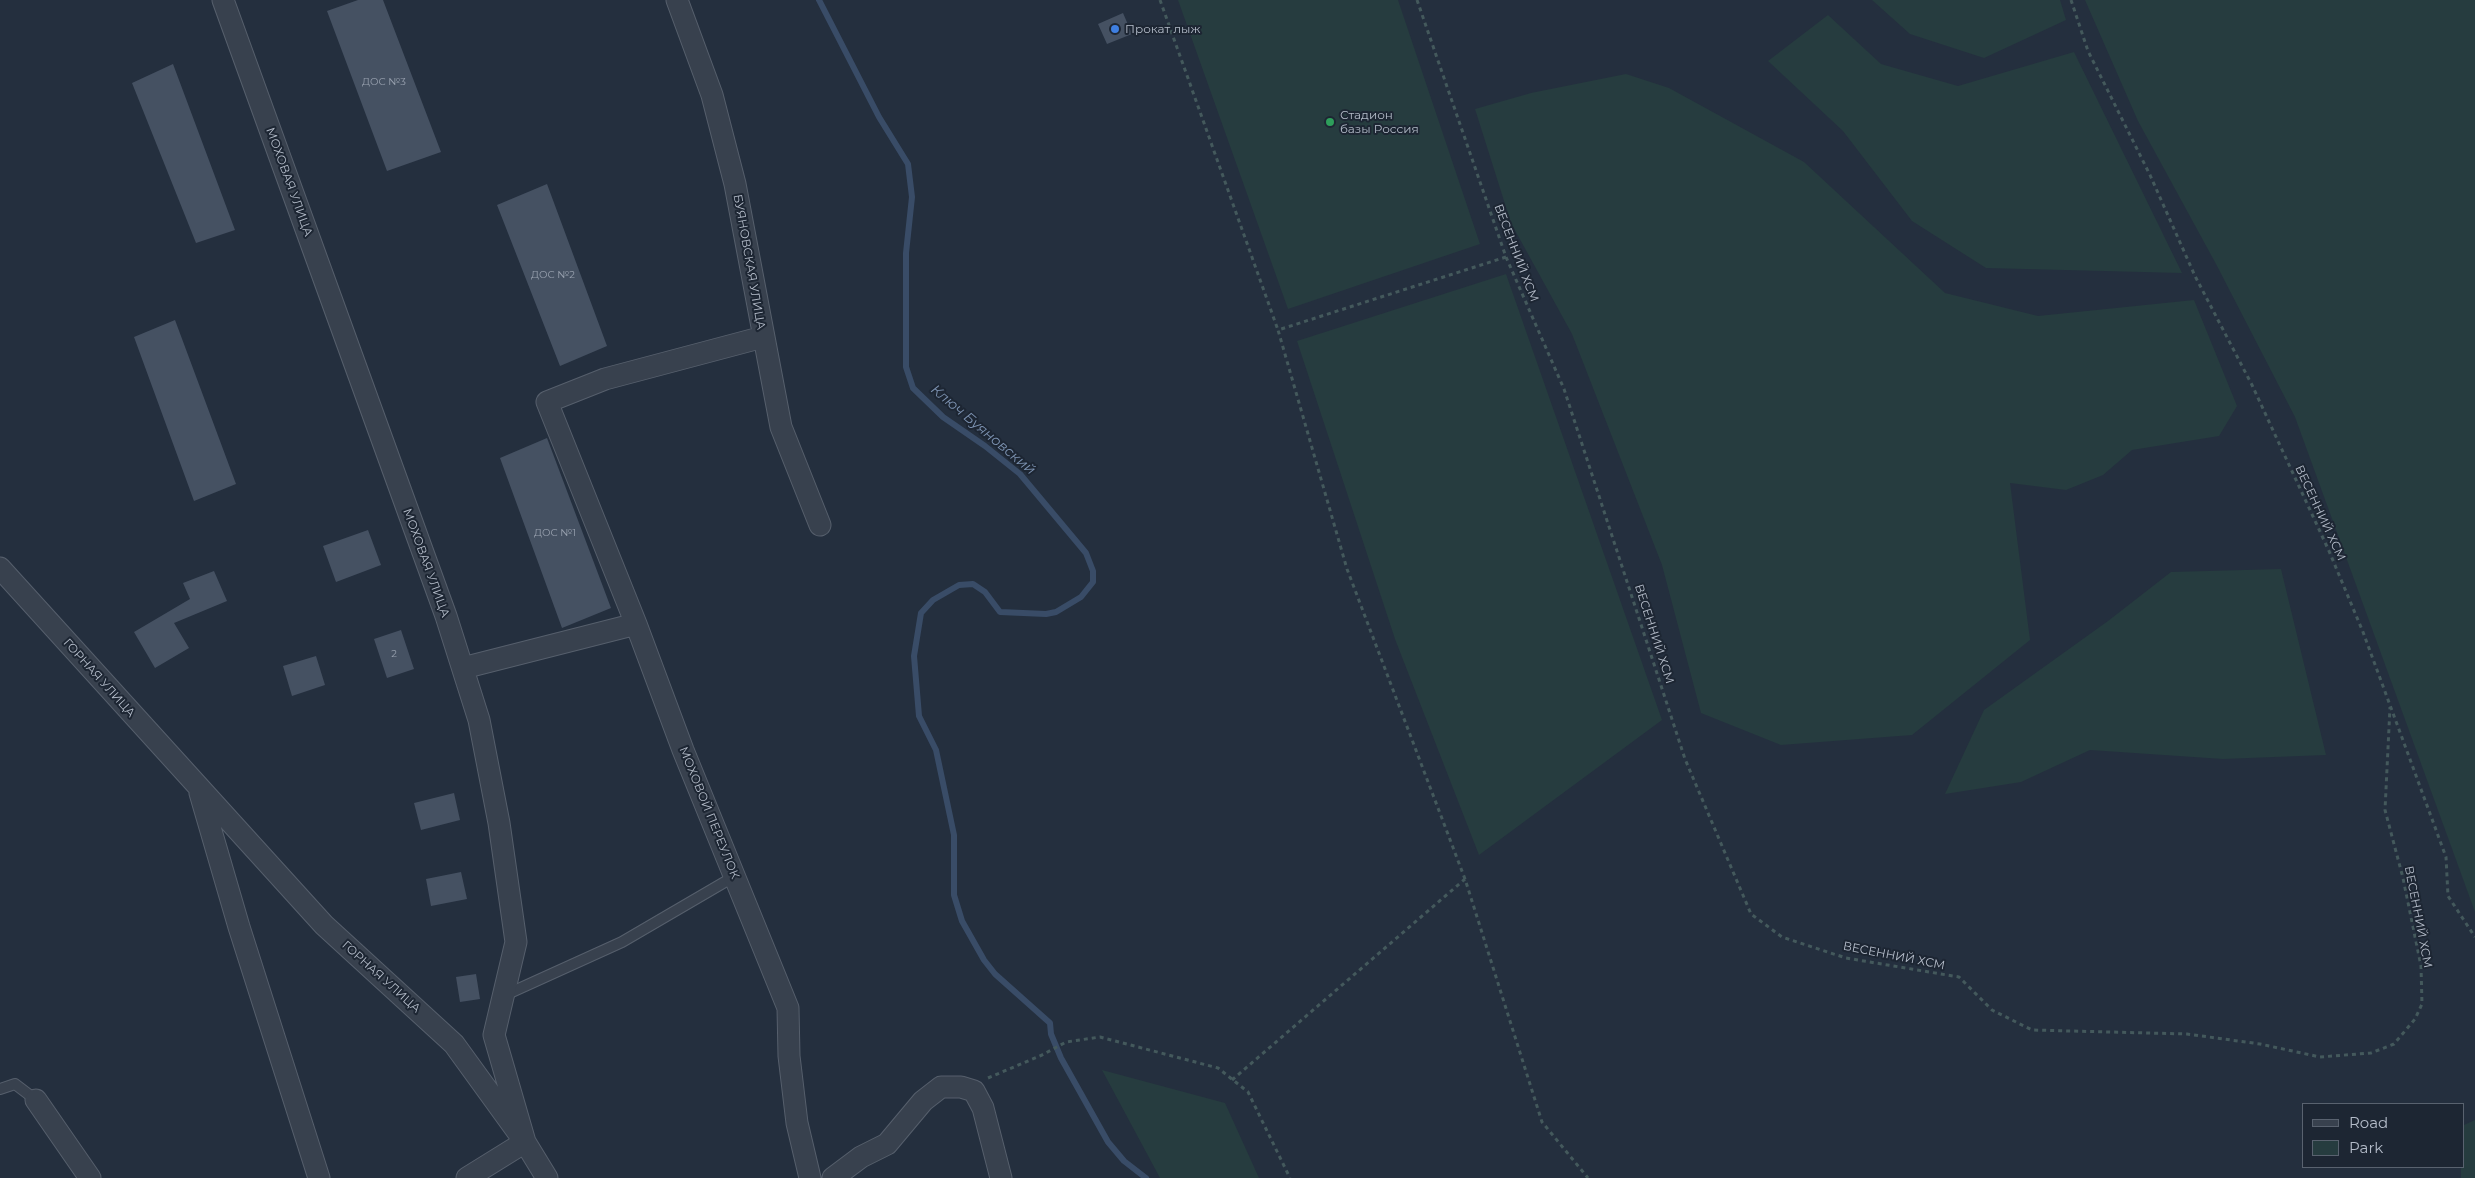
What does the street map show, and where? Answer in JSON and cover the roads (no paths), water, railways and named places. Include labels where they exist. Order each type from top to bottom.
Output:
[{"type":"street","name":"МОХОВАЯ УЛИЦА","points":[[223,0],[479,720],[492,786],[516,942],[494,1035],[524,1142]]},
{"type":"street","name":"БУЯНОВСКАЯ УЛИЦА","points":[[677,0],[712,95],[731,166],[781,427],[820,525]]},
{"type":"street","name":"МОХОВОЙ ПЕРЕУЛОК","points":[[763,337],[605,379],[547,402],[636,624],[683,750],[788,1008],[789,1056],[797,1123],[810,1178]]},
{"type":"street","name":"ГОРНАЯ УЛИЦА","points":[[0,568],[324,925],[454,1044],[524,1142],[547,1178]]},
{"type":"street","points":[[462,668],[636,624]]},
{"type":"street","name":"ГОРНАЯ УЛИЦА","points":[[198,788],[239,927],[319,1178]]},
{"type":"street","points":[[833,1178],[861,1157],[887,1144],[923,1101],[941,1087],[974,1091],[983,1108],[1001,1178]]},
{"type":"street","points":[[36,1100],[90,1178]]},
{"type":"street","points":[[467,1178],[524,1142]]},
{"type":"lane","points":[[503,996],[622,942],[734,876]]},
{"type":"lane","points":[[0,1089],[15,1084],[36,1100]]},
{"type":"waterway","name":"Ключ Буяновский","points":[[819,0],[879,117],[908,164],[912,197],[906,253],[906,367],[913,388],[943,417],[985,446],[1020,474],[1086,553],[1093,571],[1093,582],[1081,597],[1056,612],[1046,614],[1000,612],[985,592],[973,584],[959,585],[933,600],[921,613],[914,656],[919,716],[936,750],[954,835],[954,895],[962,921],[984,960],[995,974],[1050,1023],[1051,1034],[1061,1058],[1108,1142],[1124,1161],[1146,1178]]},
{"type":"place","name":"Прокат лыж","points":[[1115,29]]},
{"type":"place","name":"Стадион базы Россия","points":[[1330,122]]}]
